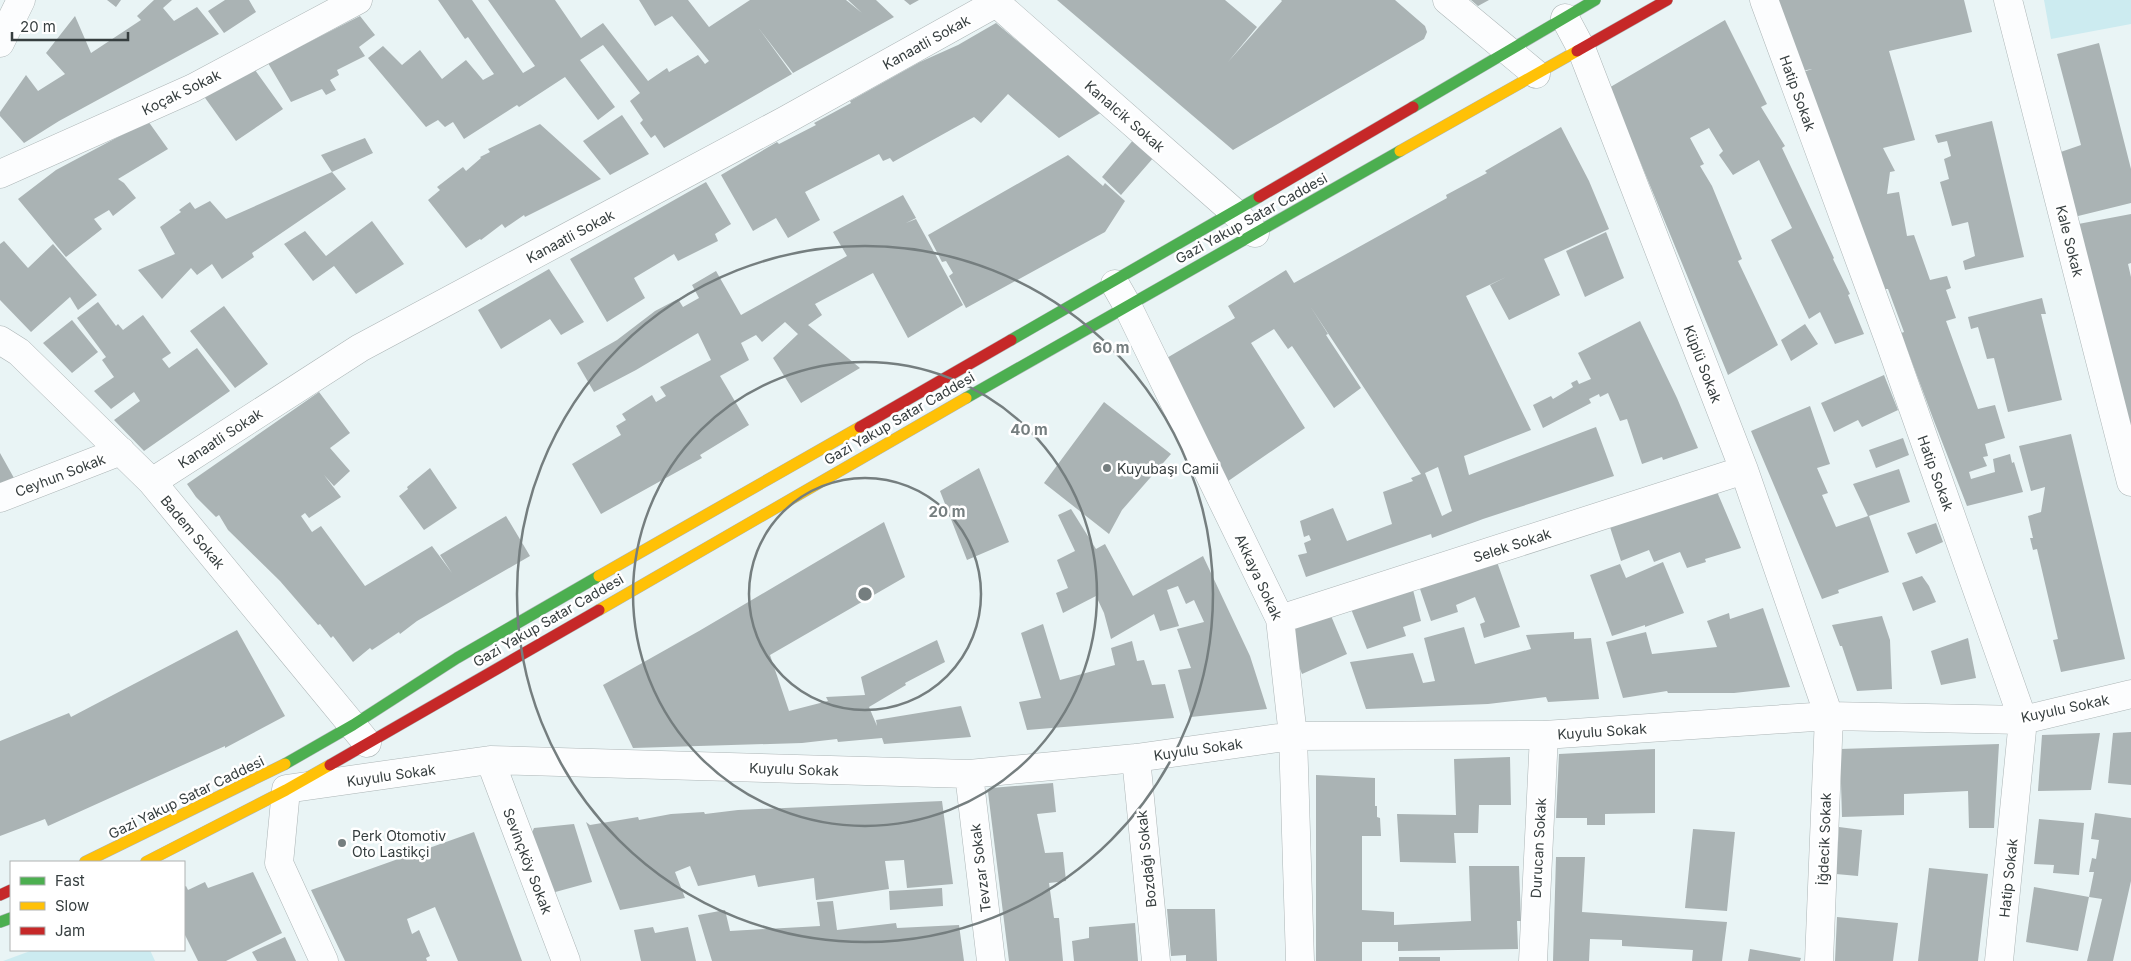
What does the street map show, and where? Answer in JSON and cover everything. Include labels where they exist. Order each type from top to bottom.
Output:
[{"type":"main road","name":"Gazi Yakup Satar Caddesi","points":[[87,861],[282,780],[360,734],[457,658],[1234,212],[1595,0]]},
{"type":"main road","name":"Gazi Yakup Satar Caddesi","points":[[148,861],[360,734],[1127,305],[1667,0]]},
{"type":"street","points":[[0,43],[21,0]]},
{"type":"street","name":"Koçak Sokak","points":[[0,174],[193,88],[358,0]]},
{"type":"street","points":[[1447,0],[1536,74]]},
{"type":"street","name":"Hatip Sokak","points":[[1764,0],[1888,340],[2023,720],[1999,961]]},
{"type":"street","name":"Kale Sokak","points":[[2008,0],[2131,482]]},
{"type":"street","name":"Kanalcik Sokak","points":[[995,2],[1234,212],[1255,233]]},
{"type":"street","name":"Kanaatli Sokak","points":[[152,482],[360,348],[784,121],[995,2]]},
{"type":"street","name":"Küplü Sokak","points":[[1565,18],[1581,48],[1744,470],[1829,716]]},
{"type":"street","name":"Akkaya Sokak","points":[[1112,281],[1127,305],[1280,619],[1293,736],[1300,961]]},
{"type":"street","name":"Badem Sokak","points":[[0,340],[19,352],[152,482],[360,734]]},
{"type":"street","name":"Ceyhun Sokak","points":[[0,498],[121,451]]},
{"type":"street","name":"Selek Sokak","points":[[1280,619],[1744,470]]},
{"type":"street","name":"Kuyulu Sokak","points":[[282,780],[490,760],[969,774],[1136,758],[1293,736],[1544,734],[1829,716],[2023,720],[2131,694]]},
{"type":"street","name":"İğdecik Sokak","points":[[1818,961],[1829,716]]},
{"type":"street","name":"Durucan Sokak","points":[[1533,961],[1544,734]]},
{"type":"street","name":"Bozdağı Sokak","points":[[1136,758],[1156,961]]},
{"type":"street","name":"Sevinçköy Sokak","points":[[490,760],[566,961]]},
{"type":"street","name":"Tevzar Sokak","points":[[969,774],[991,961]]},
{"type":"street","points":[[282,780],[279,863],[324,961]]},
{"type":"shaded area","points":[[2044,0],[2131,0],[2131,24],[2051,39]]},
{"type":"shaded area","points":[[30,951],[150,951],[155,961],[3,961]]},
{"type":"building","points":[[107,0],[121,0],[116,7]]},
{"type":"building","points":[[154,0],[172,0],[163,8],[174,21],[197,7],[219,34],[59,121],[24,143],[0,116],[0,112],[26,75],[38,91],[65,74],[46,53],[75,16],[91,53],[141,20],[137,16]]},
{"type":"building","points":[[225,0],[249,0],[256,12],[224,33],[208,11]]},
{"type":"building","points":[[438,0],[472,0],[523,73],[535,66],[488,0],[555,0],[581,38],[603,23],[648,81],[667,68],[669,72],[698,55],[705,64],[709,61],[672,16],[655,26],[639,0],[688,0],[709,27],[750,0],[846,0],[862,13],[848,0],[876,0],[894,17],[793,73],[757,26],[792,74],[664,148],[655,135],[651,138],[640,123],[643,120],[630,101],[640,93],[603,45],[580,60],[615,107],[598,120],[565,77],[519,107],[517,105],[464,139],[453,122],[445,127],[438,120],[426,127],[368,58],[383,46],[402,65],[420,50],[442,79],[466,60],[483,80],[494,74],[468,37],[465,39]]},
{"type":"building","points":[[904,0],[919,0],[910,5]]},
{"type":"building","points":[[1057,0],[1225,0],[1257,27],[1228,62],[1281,0],[1395,0],[1425,26],[1427,32],[1424,39],[1233,150]]},
{"type":"building","points":[[1471,0],[1489,0],[1478,6]]},
{"type":"building","points":[[1775,0],[1964,0],[1972,32],[1889,51],[1915,140],[1883,148],[1895,171],[1890,172],[1887,194],[1899,192],[1907,236],[1914,235],[1930,280],[1947,276],[1951,288],[1946,290],[1956,318],[1946,321],[1978,409],[1995,405],[2005,438],[1985,444],[1988,456],[1983,457],[1987,466],[1969,472],[1971,479],[1995,472],[1993,459],[2010,454],[2023,492],[1967,506],[1901,333],[1904,332],[1888,289],[1883,289],[1803,72],[1812,69],[1802,71]]},
{"type":"building","points":[[360,16],[375,35],[359,47],[365,56],[337,70],[339,75],[330,80],[336,90],[326,95],[322,89],[291,102],[268,63]]},
{"type":"building","points":[[1725,20],[1767,104],[1761,107],[1785,146],[1782,148],[1850,294],[1848,295],[1864,334],[1835,344],[1820,312],[1809,319],[1771,240],[1792,228],[1759,160],[1733,175],[1719,155],[1723,151],[1709,128],[1690,138],[1704,164],[1700,166],[1712,186],[1742,259],[1738,261],[1778,345],[1728,375],[1628,132],[1607,89]]},
{"type":"building","points":[[996,23],[1102,112],[1059,138],[1008,94],[981,123],[974,117],[893,162],[890,158],[883,161],[879,154],[805,192],[820,220],[788,238],[776,218],[753,231],[721,175],[777,142],[779,144],[816,125],[814,123],[851,103],[850,101],[920,62],[958,45]]},
{"type":"building","points":[[2099,43],[2131,169],[2131,203],[2070,218],[2052,155],[2081,145],[2057,54]]},
{"type":"building","points":[[255,70],[283,109],[236,141],[203,95]]},
{"type":"building","points":[[622,115],[649,154],[610,175],[583,141]]},
{"type":"building","points":[[148,121],[168,149],[118,179],[124,183],[136,198],[113,216],[109,210],[94,219],[102,229],[66,257],[18,199],[56,170]]},
{"type":"building","points":[[1992,121],[2024,257],[1965,270],[1963,261],[1975,256],[1968,222],[1952,226],[1940,182],[1949,179],[1944,159],[1951,156],[1947,141],[1938,143],[1935,135]]},
{"type":"building","points":[[540,124],[601,179],[525,217],[524,215],[505,228],[502,224],[481,240],[466,248],[428,200],[440,190],[437,187],[463,167],[466,171],[480,157],[490,152],[488,149]]},
{"type":"building","points":[[1561,127],[1589,181],[1609,229],[1544,259],[1560,295],[1509,320],[1490,285],[1506,277],[1466,296],[1531,430],[1464,456],[1469,475],[1596,427],[1614,476],[1483,519],[1432,538],[1431,534],[1306,577],[1298,555],[1307,553],[1304,543],[1311,540],[1309,535],[1304,537],[1300,521],[1333,508],[1347,541],[1392,524],[1383,492],[1413,481],[1411,478],[1421,474],[1310,306],[1328,334],[1326,335],[1361,388],[1334,408],[1292,346],[1288,349],[1274,329],[1251,343],[1305,428],[1221,486],[1165,359],[1235,318],[1228,306],[1286,270],[1294,283],[1447,198],[1446,195],[1487,173],[1485,171]],"holes":[[[1438,467],[1452,511],[1442,516],[1425,473]]]},
{"type":"building","points":[[365,138],[373,153],[332,172],[321,155]]},
{"type":"building","points":[[1134,139],[1154,157],[1121,195],[1102,177]]},
{"type":"building","points":[[1068,155],[1103,186],[1105,183],[1125,201],[1105,232],[966,308],[949,276],[953,273],[946,261],[942,262],[928,235]]},
{"type":"building","points":[[332,172],[346,189],[252,253],[254,257],[222,279],[212,264],[197,275],[191,268],[162,299],[138,270],[175,254],[160,227],[181,212],[179,210],[190,202],[195,209],[210,201],[226,219]]},
{"type":"building","points":[[706,182],[731,224],[715,234],[718,241],[678,261],[674,254],[634,278],[645,298],[607,322],[570,259]]},
{"type":"building","points":[[903,195],[916,218],[906,223],[916,219],[963,305],[908,338],[873,273],[815,304],[822,315],[808,325],[860,368],[801,403],[773,358],[798,334],[785,322],[762,342],[756,335],[741,343],[749,360],[720,376],[749,425],[700,455],[702,458],[601,514],[572,464],[621,435],[616,426],[626,420],[622,414],[652,395],[656,402],[666,396],[660,387],[711,360],[698,333],[636,370],[594,392],[577,363],[617,340],[655,311],[678,299],[683,307],[699,298],[692,285],[716,271],[741,315],[847,256],[833,232]]},
{"type":"building","points":[[2131,214],[2131,263],[2128,264],[2131,277],[2131,451],[2073,225]]},
{"type":"building","points":[[372,221],[404,264],[356,294],[334,266],[313,281],[284,244],[305,231],[326,256]]},
{"type":"building","points":[[1606,232],[1624,278],[1585,297],[1566,251]]},
{"type":"building","points":[[4,241],[28,268],[53,244],[97,295],[78,310],[70,297],[31,332],[0,300],[0,244]]},
{"type":"building","points":[[549,269],[584,322],[561,335],[550,319],[501,349],[478,310]]},
{"type":"building","points":[[2042,298],[2046,314],[2041,314],[2062,400],[2008,412],[1994,358],[1987,359],[1978,327],[1971,329],[1968,317]]},
{"type":"building","points":[[98,302],[116,326],[118,324],[123,330],[143,315],[171,353],[162,359],[169,368],[197,348],[230,391],[144,451],[114,420],[140,401],[134,392],[111,409],[94,391],[114,377],[102,360],[106,357],[77,318]]},
{"type":"building","points":[[224,306],[268,364],[235,388],[190,331]]},
{"type":"building","points":[[72,320],[98,352],[72,373],[43,343]]},
{"type":"building","points":[[1640,321],[1677,398],[1698,448],[1663,460],[1662,457],[1642,464],[1627,419],[1620,421],[1608,393],[1600,397],[1599,394],[1589,399],[1591,403],[1543,428],[1533,405],[1551,396],[1553,399],[1573,387],[1571,383],[1577,380],[1579,384],[1591,379],[1578,353]]},
{"type":"building","points":[[1805,324],[1818,344],[1791,361],[1781,340]]},
{"type":"building","points":[[1884,375],[1898,410],[1862,427],[1858,420],[1834,432],[1821,403]]},
{"type":"building","points":[[319,392],[350,433],[330,448],[350,471],[334,486],[324,475],[341,497],[309,518],[305,513],[301,516],[312,532],[321,526],[365,586],[432,546],[452,573],[440,555],[506,516],[530,556],[417,621],[400,634],[399,632],[372,650],[370,648],[353,662],[333,636],[331,638],[320,624],[318,625],[280,581],[228,530],[219,515],[216,517],[196,497],[187,484]]},
{"type":"building","name":"Kuyubaşı Camii","points":[[1104,402],[1171,454],[1122,510],[1109,534],[1044,483]]},
{"type":"building","points":[[1810,406],[1830,464],[1817,468],[1828,493],[1822,495],[1836,527],[1868,516],[1853,484],[1899,469],[1910,502],[1869,516],[1889,572],[1838,590],[1839,593],[1822,599],[1751,431]]},
{"type":"building","points":[[2071,434],[2125,659],[2061,672],[2053,640],[2058,639],[2037,549],[2033,550],[2030,538],[2033,538],[2028,516],[2041,512],[2045,487],[2031,491],[2019,446]]},
{"type":"building","points":[[1903,438],[1909,455],[1876,468],[1869,450]]},
{"type":"building","points":[[0,453],[14,478],[0,483]]},
{"type":"building","points":[[430,468],[457,508],[424,530],[399,496]]},
{"type":"building","points":[[979,468],[1009,542],[967,560],[940,491]]},
{"type":"building","points":[[1715,487],[1741,548],[1705,559],[1706,562],[1687,568],[1680,552],[1654,562],[1649,550],[1621,561],[1609,524]]},
{"type":"building","points":[[1071,509],[1096,549],[1105,544],[1133,596],[1203,556],[1250,656],[1267,709],[1191,717],[1178,670],[1191,668],[1177,629],[1204,622],[1194,600],[1186,604],[1178,586],[1167,590],[1179,626],[1160,631],[1154,614],[1111,639],[1104,613],[1096,596],[1063,613],[1056,593],[1068,588],[1057,560],[1075,551],[1058,515]]},
{"type":"building","points":[[884,522],[905,577],[770,655],[789,711],[828,701],[826,697],[865,695],[861,677],[937,640],[945,662],[905,683],[906,685],[869,707],[877,726],[876,720],[961,706],[971,737],[884,744],[882,738],[838,742],[837,739],[802,743],[633,748],[603,685]]},
{"type":"building","points":[[1936,523],[1943,542],[1916,554],[1907,533]]},
{"type":"building","points":[[1496,559],[1520,627],[1484,638],[1480,624],[1485,622],[1475,597],[1456,605],[1458,612],[1431,621],[1419,586]]},
{"type":"building","points":[[1663,562],[1684,613],[1612,636],[1590,575],[1620,564],[1626,578]]},
{"type":"building","points":[[1922,576],[1936,602],[1913,611],[1902,583]]},
{"type":"building","points":[[1412,586],[1421,621],[1403,627],[1406,636],[1367,649],[1349,604]]},
{"type":"building","points":[[1763,608],[1790,687],[1734,693],[1668,693],[1667,691],[1623,698],[1606,642],[1646,632],[1652,654],[1717,647],[1707,621],[1729,613],[1730,619]]},
{"type":"building","points":[[1329,611],[1347,654],[1302,674],[1283,626]]},
{"type":"building","points":[[1882,616],[1890,640],[1892,689],[1857,691],[1842,646],[1840,646],[1832,625]]},
{"type":"building","points":[[1043,624],[1060,680],[1115,665],[1111,648],[1132,641],[1137,661],[1144,660],[1152,685],[1165,684],[1174,718],[1027,730],[1019,702],[1041,698],[1021,633]]},
{"type":"building","points":[[1464,627],[1475,664],[1531,649],[1526,635],[1574,632],[1574,639],[1591,638],[1599,699],[1548,702],[1546,697],[1488,704],[1366,709],[1350,662],[1413,653],[1423,683],[1435,681],[1424,638]]},
{"type":"building","points":[[237,630],[285,716],[225,748],[225,746],[48,826],[45,819],[0,836],[0,741],[69,713],[71,717]]},
{"type":"building","points":[[1968,638],[1976,678],[1941,685],[1931,651]]},
{"type":"building","points":[[2131,732],[2131,785],[2108,783],[2113,733]]},
{"type":"building","points":[[2100,733],[2091,790],[2038,791],[2042,735]]},
{"type":"building","points":[[1999,744],[1994,828],[1969,828],[1968,791],[1904,794],[1904,815],[1842,817],[1840,749]]},
{"type":"building","points":[[1655,749],[1655,813],[1605,814],[1605,825],[1587,825],[1587,818],[1556,818],[1559,754]]},
{"type":"building","points":[[1510,757],[1511,805],[1479,805],[1478,833],[1454,833],[1456,863],[1400,862],[1397,814],[1456,815],[1454,759]]},
{"type":"building","points":[[1316,775],[1375,778],[1375,806],[1377,806],[1377,817],[1380,818],[1381,836],[1362,836],[1362,910],[1394,912],[1394,925],[1471,921],[1469,866],[1519,866],[1521,921],[1517,921],[1518,949],[1398,951],[1398,942],[1362,942],[1362,961],[1316,961]]},
{"type":"building","points":[[1053,783],[1056,812],[1037,814],[1045,853],[1063,852],[1066,881],[1049,883],[1054,918],[1059,918],[1063,961],[1009,961],[988,792],[991,788]]},
{"type":"building","points":[[942,801],[953,884],[907,888],[904,860],[885,861],[889,889],[816,900],[814,878],[758,887],[755,875],[698,886],[690,866],[675,872],[685,898],[620,910],[586,822],[590,825],[638,817],[639,820],[671,814],[704,812],[705,814],[738,810]]},
{"type":"building","points":[[2095,813],[2131,818],[2131,881],[2113,961],[2087,961],[2102,899],[2089,897],[2094,872],[2089,872],[2092,858],[2096,859],[2099,840],[2091,839]]},
{"type":"building","points":[[2039,819],[2084,823],[2079,875],[2053,873],[2054,865],[2034,864]]},
{"type":"building","points":[[574,824],[592,882],[548,894],[529,840],[534,828]]},
{"type":"building","points":[[1839,827],[1862,830],[1858,876],[1836,874]]},
{"type":"building","points":[[1693,829],[1735,832],[1727,911],[1685,908]]},
{"type":"building","points":[[474,832],[522,961],[458,961],[435,907],[407,919],[412,934],[419,930],[430,956],[426,958],[427,961],[345,961],[311,890]]},
{"type":"building","points":[[1556,857],[1585,857],[1582,912],[1727,922],[1722,961],[1692,961],[1693,950],[1622,946],[1622,940],[1590,939],[1589,961],[1553,961]]},
{"type":"building","points":[[1929,868],[1988,874],[1978,961],[1918,961]]},
{"type":"building","points":[[253,872],[282,933],[226,961],[198,961],[185,935],[185,886],[188,890],[205,882],[208,888]]},
{"type":"building","points":[[2034,887],[2089,897],[2078,951],[2026,942]]},
{"type":"building","points":[[942,888],[943,906],[890,910],[889,891]]},
{"type":"building","points":[[833,901],[837,930],[896,923],[897,928],[959,925],[964,961],[712,961],[698,915],[725,910],[730,931],[820,926],[817,902]]},
{"type":"building","points":[[1167,909],[1215,909],[1217,961],[1186,961],[1186,955],[1171,956]]},
{"type":"building","points":[[1837,917],[1898,923],[1893,961],[1835,961]]},
{"type":"building","points":[[1135,923],[1138,961],[1074,961],[1072,941],[1089,938],[1089,927]]},
{"type":"building","points":[[653,927],[655,933],[688,927],[696,961],[641,961],[634,930]]},
{"type":"building","points":[[285,937],[296,961],[257,961],[252,952]]},
{"type":"building","points":[[1750,949],[1801,958],[1800,961],[1748,961]]},
{"type":"building","points":[[1399,957],[1440,957],[1440,961],[1399,961]]},
{"type":"traffic: fast","points":[[1413,107],[1595,0]]},
{"type":"traffic: fast","points":[[966,398],[1400,151]]},
{"type":"traffic: fast","points":[[1011,340],[1259,197]]},
{"type":"traffic: fast","points":[[285,764],[353,725],[457,658],[599,576]]},
{"type":"traffic: fast","points":[[0,922],[10,918]]},
{"type":"traffic: slow","points":[[1400,151],[1577,51]]},
{"type":"traffic: slow","points":[[599,610],[966,398]]},
{"type":"traffic: slow","points":[[599,576],[860,427]]},
{"type":"traffic: slow","points":[[87,861],[285,764]]},
{"type":"traffic: slow","points":[[148,861],[286,790],[330,765]]},
{"type":"traffic: jam","points":[[1577,51],[1667,0]]},
{"type":"traffic: jam","points":[[1259,197],[1413,107]]},
{"type":"traffic: jam","points":[[860,427],[1011,340]]},
{"type":"traffic: jam","points":[[330,765],[599,610]]},
{"type":"traffic: jam","points":[[0,895],[10,890]]},
{"type":"place","name":"Kuyubaşı Camii","points":[[1107,468]]},
{"type":"place","name":"Perk Otomotiv Oto Lastikçi","points":[[342,843]]}]
